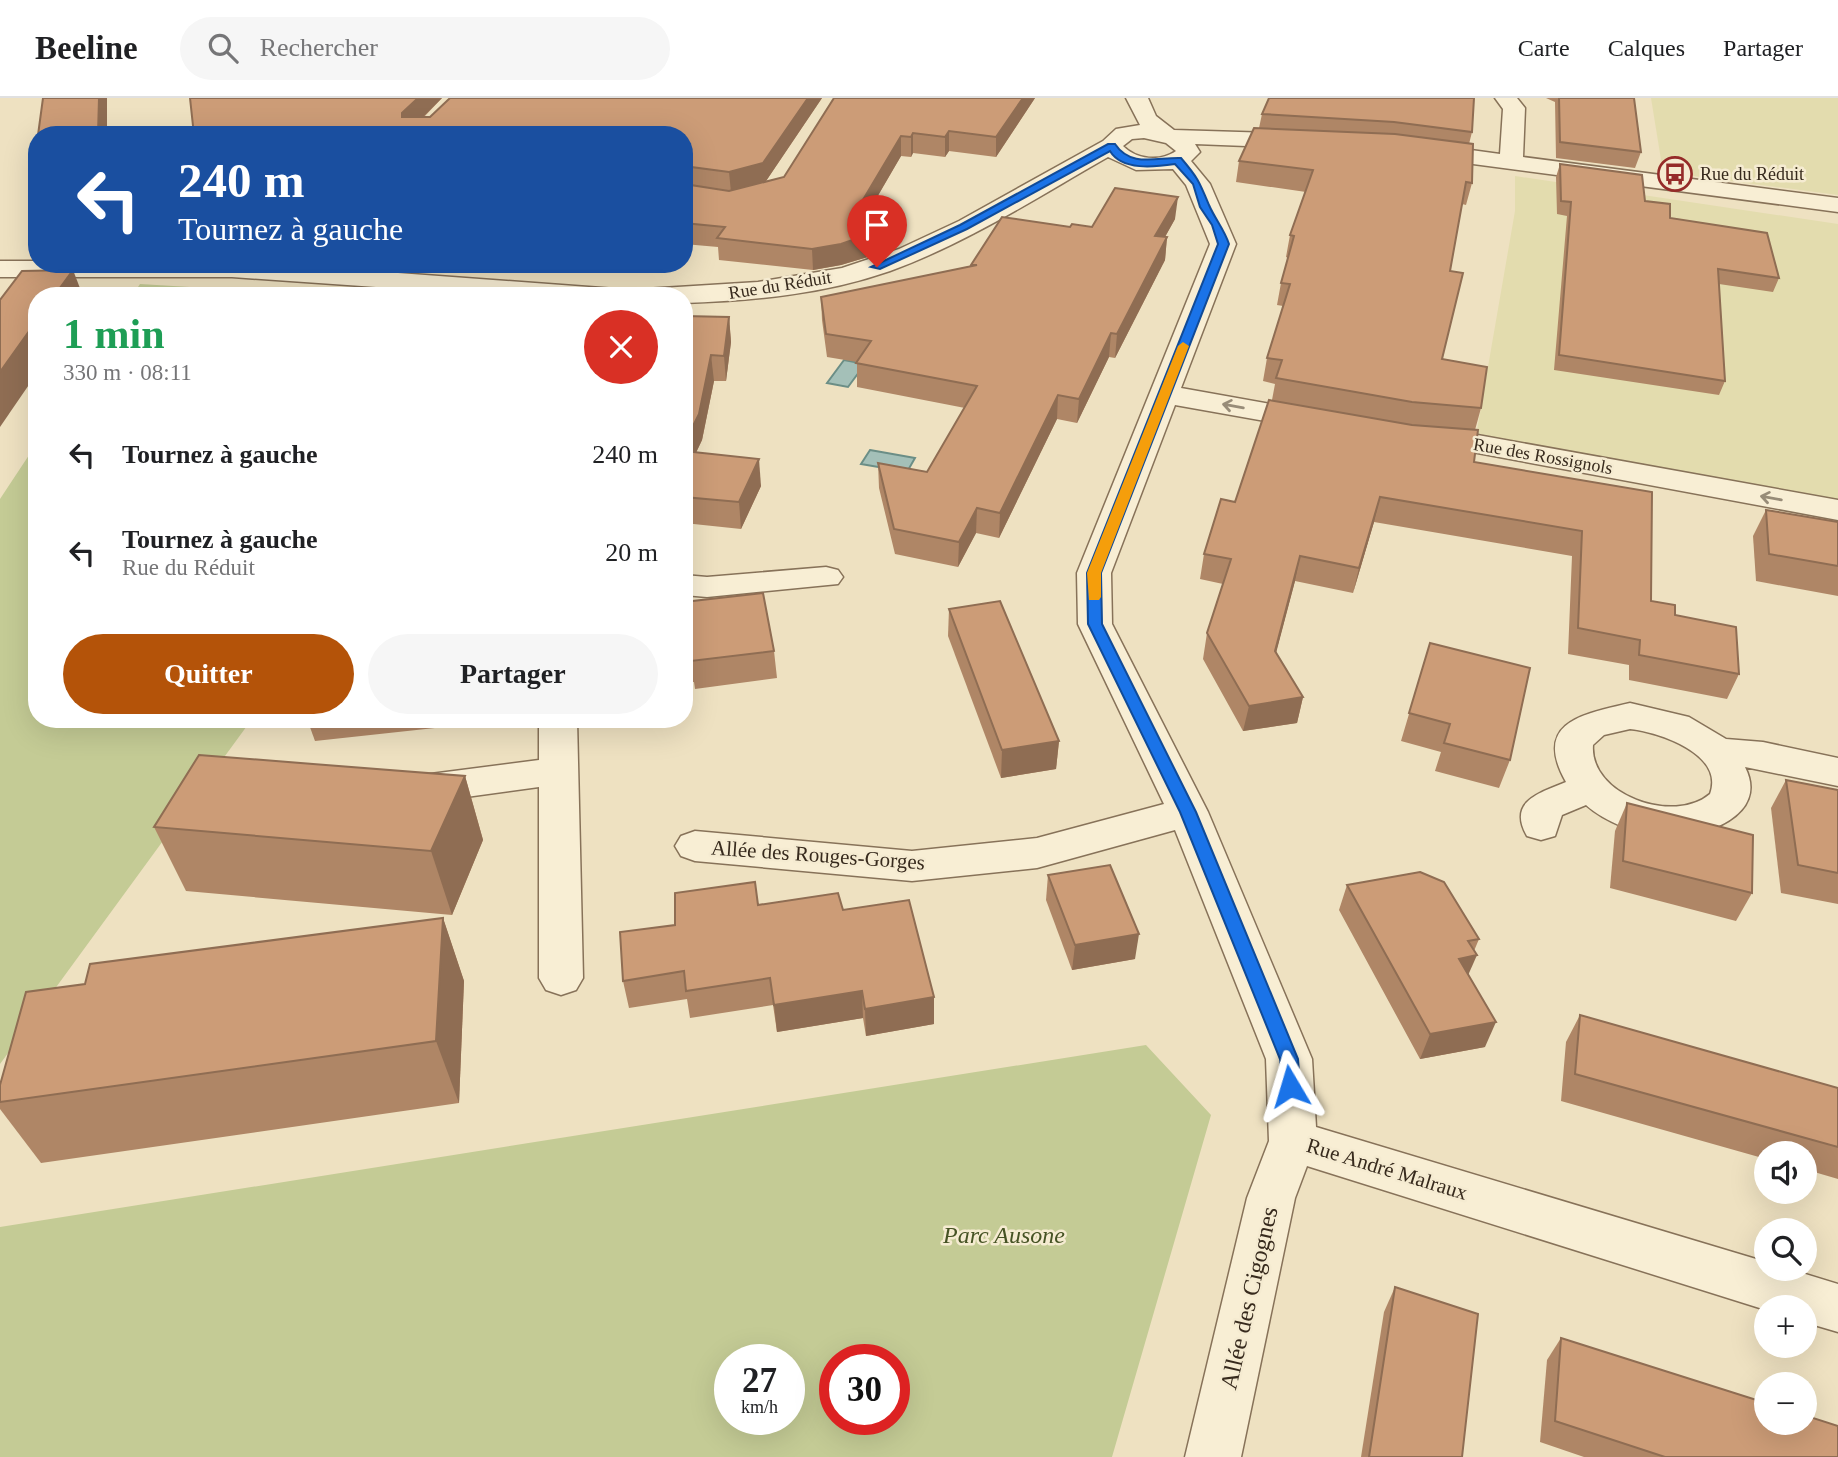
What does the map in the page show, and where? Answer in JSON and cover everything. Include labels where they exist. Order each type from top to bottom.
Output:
[{"type":"street","points":[[1125,98],[1117,118],[1117,155],[1139,163],[1205,207]]},
{"type":"street","name":"Rue André Malraux","points":[[1137,98],[1141,113],[1176,146],[1198,184],[1205,207],[1217,225],[1223,244],[1094,573],[1095,624],[1188,812],[1289,1059],[1293,1140],[1838,1308]]},
{"type":"street","points":[[1506,98],[1514,108],[1511,160]]},
{"type":"street","points":[[1116,141],[1141,132],[1176,146],[1286,140],[1326,142]]},
{"type":"street","name":"Rue du Réduit","points":[[693,295],[719,295],[800,284],[877,267],[916,251],[1116,141]]},
{"type":"street","name":"Rue du Réduit","points":[[1032,189],[1086,171],[1139,163],[1176,146]]},
{"type":"street","points":[[1391,146],[1838,205]]},
{"type":"street","points":[[0,294],[8,268],[28,268]]},
{"type":"street","points":[[295,273],[515,287],[527,273]]},
{"type":"street","points":[[1164,394],[1340,426]]},
{"type":"street","name":"Rue des Rossignols","points":[[1393,436],[1472,443],[1838,510]]},
{"type":"street","points":[[693,586],[707,587],[826,577]]},
{"type":"street","points":[[1630,716],[1657,719],[1683,728],[1719,752],[1732,776],[1732,793],[1725,807],[1708,818],[1686,823],[1647,819],[1609,804],[1590,789],[1577,772],[1572,754],[1575,738],[1595,721],[1630,716]]},
{"type":"street","points":[[558,728],[561,978]]},
{"type":"street","points":[[1719,752],[1763,755],[1838,772]]},
{"type":"street","points":[[384,793],[558,771]]},
{"type":"street","points":[[1541,826],[1543,807],[1590,789]]},
{"type":"street","name":"Allée des Rouges-Gorges","points":[[695,846],[912,866],[1037,853],[1188,812]]},
{"type":"street","name":"Allée des Cigognes","points":[[1213,1457],[1271,1198],[1293,1140]]},
{"type":"shaded area","points":[[1651,98],[1838,98],[1838,195],[1663,172]]},
{"type":"shaded area","points":[[1515,176],[1838,224],[1838,502],[1476,436],[1515,211]]},
{"type":"green space","points":[[140,284],[190,287],[138,287]]},
{"type":"green space","points":[[28,457],[28,728],[245,728],[0,1064],[0,499]]},
{"type":"green space","name":"Parc Ausone","points":[[1146,1045],[1211,1115],[1112,1457],[0,1457],[0,1227]]},
{"type":"water","points":[[844,360],[865,364],[848,387],[827,383]]},
{"type":"water","points":[[870,450],[915,458],[907,472],[861,464]]},
{"type":"building","points":[[43,98],[99,98],[98,126],[39,126]]},
{"type":"building","points":[[190,98],[418,98],[402,113],[402,117],[430,117],[450,98],[808,98],[763,163],[729,172],[693,167],[693,126],[193,126]]},
{"type":"building","points":[[834,98],[1023,98],[996,137],[949,131],[945,137],[913,133],[911,137],[901,136],[854,215],[870,234],[841,244],[812,249],[717,238],[725,227],[693,224],[693,185],[729,191],[784,177]]},
{"type":"building","points":[[1269,98],[1474,98],[1472,132],[1394,122],[1262,114]]},
{"type":"building","points":[[1559,98],[1634,98],[1641,152],[1560,142]]},
{"type":"building","points":[[1254,128],[1395,134],[1473,144],[1472,183],[1466,182],[1450,271],[1463,273],[1442,359],[1487,367],[1481,408],[1412,402],[1276,378],[1282,360],[1267,358],[1290,284],[1281,283],[1294,236],[1290,235],[1313,170],[1239,161]]},
{"type":"building","points":[[1560,164],[1642,175],[1645,201],[1670,204],[1670,218],[1767,233],[1779,278],[1718,269],[1725,381],[1559,355],[1571,202],[1561,201]]},
{"type":"building","points":[[1115,188],[1178,197],[1155,236],[1167,237],[1117,334],[1111,333],[1079,399],[1058,395],[1000,513],[977,508],[959,542],[894,529],[878,463],[927,472],[977,386],[856,363],[871,341],[826,334],[821,297],[977,265],[971,265],[1002,217],[1070,227],[1072,224],[1092,227]]},
{"type":"building","points":[[22,271],[71,273],[61,287],[28,287],[28,333],[0,372],[0,300]]},
{"type":"building","points":[[693,316],[729,317],[724,356],[711,355],[699,414],[693,426]]},
{"type":"building","points":[[1269,400],[1412,425],[1478,430],[1474,462],[1652,492],[1651,601],[1675,605],[1675,615],[1736,627],[1739,674],[1639,655],[1640,640],[1578,628],[1582,531],[1380,497],[1359,568],[1300,556],[1275,651],[1303,697],[1249,706],[1207,633],[1231,559],[1204,554],[1221,499],[1235,502]]},
{"type":"building","points":[[693,452],[759,459],[739,502],[693,498]]},
{"type":"building","points":[[1766,510],[1838,522],[1838,566],[1769,554]]},
{"type":"building","points":[[763,593],[774,651],[693,661],[693,601]]},
{"type":"building","points":[[1000,601],[1059,741],[1002,750],[949,609]]},
{"type":"building","points":[[1430,643],[1530,668],[1510,760],[1444,743],[1450,724],[1409,713]]},
{"type":"building","points":[[199,755],[465,776],[431,851],[154,827]]},
{"type":"building","points":[[1786,780],[1838,790],[1838,873],[1798,865]]},
{"type":"building","points":[[1627,803],[1753,835],[1752,893],[1623,861]]},
{"type":"building","points":[[1110,865],[1139,934],[1075,945],[1048,875]]},
{"type":"building","points":[[1420,872],[1444,882],[1479,939],[1468,941],[1477,955],[1459,959],[1496,1022],[1430,1034],[1347,885]]},
{"type":"building","points":[[755,882],[758,905],[838,893],[843,910],[909,900],[934,997],[865,1009],[862,991],[774,1005],[770,978],[686,991],[684,971],[623,981],[620,932],[675,925],[675,893]]},
{"type":"building","points":[[443,918],[436,1041],[0,1102],[0,1085],[26,992],[85,984],[90,964]]},
{"type":"building","points":[[1580,1015],[1838,1088],[1838,1147],[1817,1141],[1575,1074]]},
{"type":"building","points":[[1395,1287],[1478,1314],[1462,1457],[1369,1457]]},
{"type":"building","points":[[1561,1338],[1754,1399],[1754,1435],[1817,1435],[1817,1419],[1838,1426],[1838,1457],[1665,1457],[1555,1421]]},
{"type":"slow traffic","points":[[1094,597],[1094,573],[1183,346]]},
{"type":"place","name":"Rue du Réduit","points":[[1675,174]]},
{"type":"route","points":[[877,267],[963,227],[1111,146],[1117,155],[1133,162],[1157,164],[1178,160],[1198,184],[1205,207],[1217,225],[1223,244],[1094,573],[1095,624],[1188,812],[1289,1059],[1290,1086]]}]
